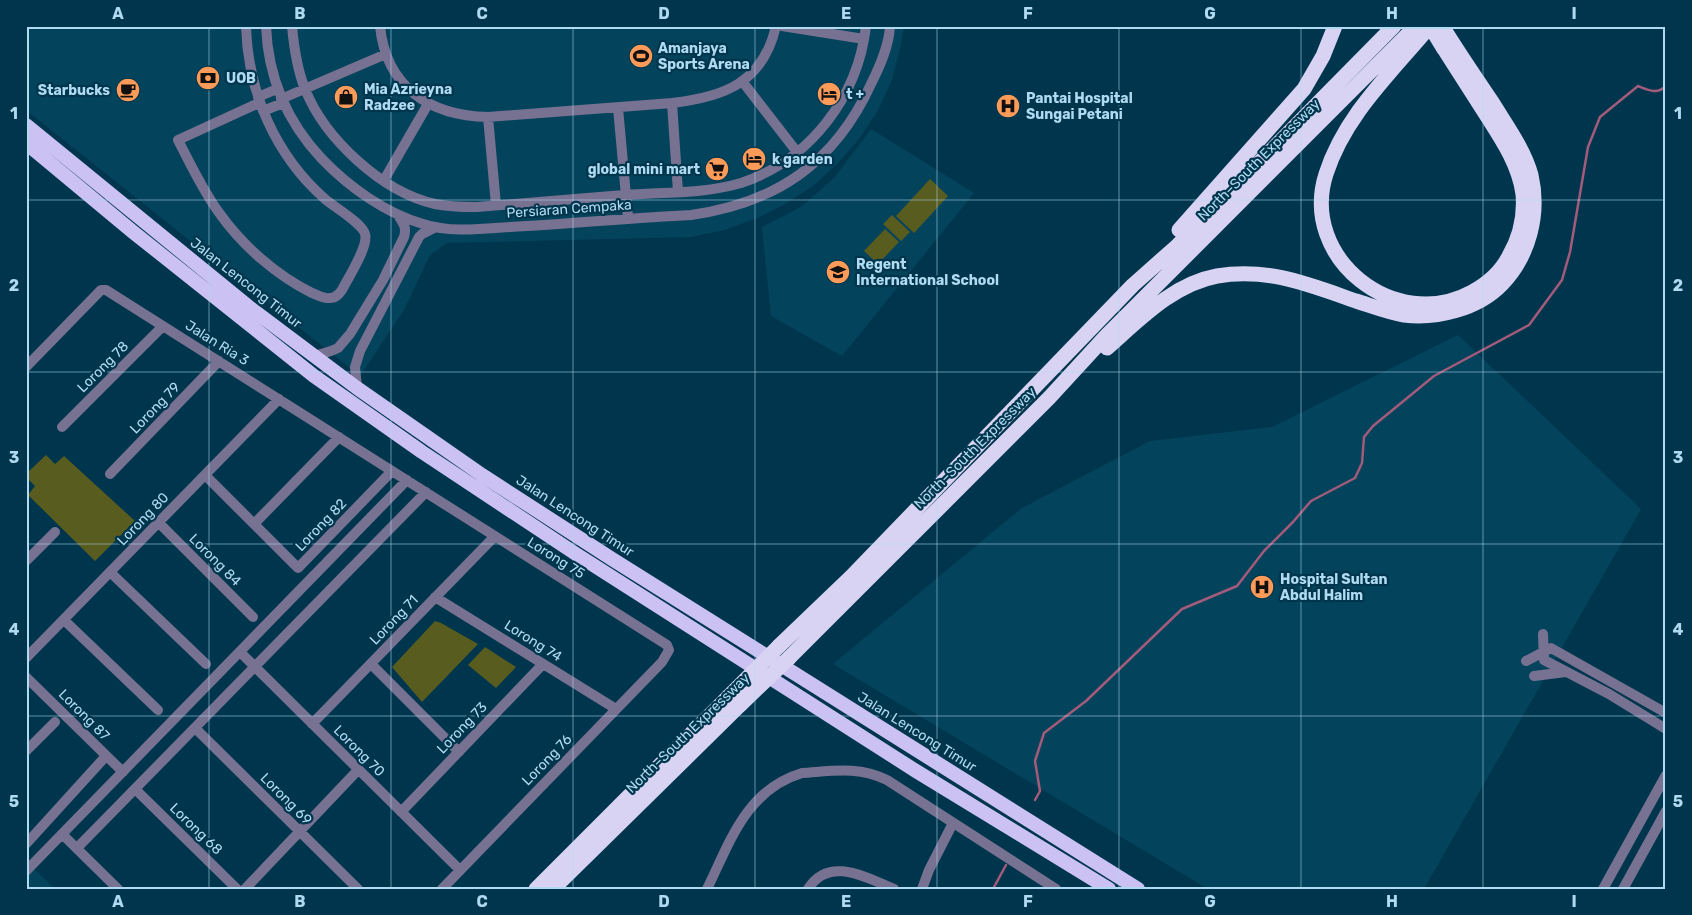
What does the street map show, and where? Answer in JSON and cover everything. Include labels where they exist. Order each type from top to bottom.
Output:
[{"type":"highway","points":[[1134,285],[1219,184],[1304,89],[1323,56],[1335,26]]},
{"type":"highway","name":"North–South Expressway","points":[[553,889],[734,701],[779,646],[851,577],[1134,285],[1177,246],[1394,26]]},
{"type":"highway","name":"North–South Expressway","points":[[536,889],[734,701],[789,658],[1049,398],[1106,336],[1416,26]]},
{"type":"highway","points":[[1049,398],[1139,320],[1172,295],[1215,276],[1250,273],[1281,276],[1380,309],[1419,316],[1446,312],[1470,305],[1488,297],[1499,287],[1518,263],[1526,246],[1533,216],[1534,199],[1531,176],[1521,151],[1503,119],[1448,46],[1430,26],[1372,92],[1346,128],[1326,173],[1322,199],[1323,216],[1330,242],[1346,267],[1361,282],[1373,290],[1410,304],[1423,305],[1452,301],[1465,296],[1487,283],[1508,258],[1518,239],[1522,226],[1523,196],[1517,170],[1448,46],[1442,26]]},
{"type":"highway","name":"Jalan Lencong Timur","points":[[26,126],[129,211],[314,356],[482,475],[596,549],[1138,889]]},
{"type":"highway","points":[[26,143],[133,232],[314,376],[422,452],[576,554],[916,770],[1108,889]]},
{"type":"street","points":[[246,26],[250,71],[260,104],[274,136],[305,180],[360,226],[366,235],[365,244],[342,290],[331,298],[324,298],[288,279],[229,226],[214,205],[178,140],[260,104],[305,89],[386,54]]},
{"type":"street","name":"Persiaran Cempaka","points":[[266,26],[270,63],[281,97],[303,136],[341,177],[398,214],[424,224],[472,229],[546,226],[691,214],[734,206],[763,196],[810,166],[839,139],[860,108],[884,54],[890,37],[890,26]]},
{"type":"street","points":[[292,26],[296,59],[305,89],[318,114],[339,144],[358,162],[408,194],[434,204],[456,207],[678,192],[740,183],[769,170],[797,152],[821,129],[835,111],[850,84],[864,39],[866,26]]},
{"type":"street","points":[[380,26],[381,39],[396,75],[417,97],[428,104],[455,114],[471,117],[618,108],[692,101],[720,94],[753,72],[768,50],[776,26]]},
{"type":"street","points":[[782,26],[864,39]]},
{"type":"street","points":[[742,81],[797,152]]},
{"type":"street","points":[[260,104],[281,97]]},
{"type":"street","points":[[672,103],[678,192]]},
{"type":"street","points":[[384,180],[428,104]]},
{"type":"street","points":[[618,108],[628,218]]},
{"type":"street","points":[[488,117],[496,205]]},
{"type":"street","points":[[314,356],[331,351],[343,343],[383,280],[406,231],[406,226],[398,214]]},
{"type":"street","points":[[357,388],[355,367],[360,352],[419,237],[436,226]]},
{"type":"street","name":"Jalan Ria 3","points":[[26,367],[101,290],[106,290],[426,492]]},
{"type":"street","name":"Lorong 78","points":[[62,427],[163,326]]},
{"type":"street","name":"Lorong 79","points":[[110,474],[220,361]]},
{"type":"street","name":"Lorong 80","points":[[26,658],[279,399]]},
{"type":"street","points":[[254,524],[339,437]]},
{"type":"street","name":"Lorong 82","points":[[204,475],[298,568],[392,471]]},
{"type":"street","points":[[26,871],[407,480]]},
{"type":"street","points":[[77,848],[426,492]]},
{"type":"street","name":"Lorong 75","points":[[426,492],[662,640],[667,644],[669,650]]},
{"type":"street","name":"Lorong 84","points":[[158,522],[253,617]]},
{"type":"street","points":[[26,561],[55,532]]},
{"type":"street","name":"Lorong 71","points":[[312,724],[495,536]]},
{"type":"street","points":[[110,572],[206,664]]},
{"type":"street","name":"Lorong 74","points":[[435,597],[616,709]]},
{"type":"street","points":[[64,620],[158,710]]},
{"type":"street","points":[[1543,634],[1544,660],[1609,694],[1666,729]]},
{"type":"street","points":[[1526,662],[1551,648],[1666,713]]},
{"type":"street","name":"Lorong 76","points":[[442,889],[662,662],[669,650]]},
{"type":"street","name":"Lorong 70","points":[[240,652],[460,870]]},
{"type":"street","points":[[371,664],[459,752]]},
{"type":"street","name":"Lorong 73","points":[[401,812],[543,664]]},
{"type":"street","points":[[1534,676],[1566,672]]},
{"type":"street","name":"Lorong 87","points":[[26,677],[123,772]]},
{"type":"street","points":[[26,751],[55,722]]},
{"type":"street","name":"Lorong 69","points":[[195,728],[358,889]]},
{"type":"street","points":[[26,844],[106,756]]},
{"type":"street","points":[[245,889],[358,770]]},
{"type":"street","points":[[707,889],[737,825],[749,808],[769,789],[786,779],[802,773],[860,770],[887,780],[1056,889]]},
{"type":"street","points":[[1602,889],[1666,775]]},
{"type":"street","name":"Lorong 68","points":[[135,789],[237,889]]},
{"type":"street","points":[[1623,889],[1666,811]]},
{"type":"street","points":[[922,889],[929,870],[953,823]]},
{"type":"street","points":[[62,834],[118,889]]},
{"type":"street","points":[[808,889],[816,879],[836,870],[853,872],[894,889]]},
{"type":"shaded area","points":[[28,26],[904,26],[892,80],[878,110],[860,138],[838,163],[813,186],[785,204],[755,219],[724,230],[691,237],[447,243],[430,255],[404,310],[360,376],[26,110],[26,28]]},
{"type":"shaded area","name":"Regent International School","points":[[871,129],[974,193],[842,356],[771,316],[762,227],[801,207],[835,177]]},
{"type":"shaded area","name":"Hospital Sultan Abdul Halim","points":[[1458,335],[1641,509],[1424,889],[1208,889],[833,664],[1022,508],[1150,441],[1272,427]]},
{"type":"shaded area","points":[[34,869],[55,889],[26,889],[26,877]]},
{"type":"green space","points":[[930,179],[948,196],[914,233],[896,216]]},
{"type":"green space","points":[[892,215],[910,232],[901,241],[883,224]]},
{"type":"green space","points":[[885,229],[899,242],[878,264],[864,251]]},
{"type":"green space","points":[[46,455],[55,464],[64,456],[135,521],[95,561],[28,495],[35,486],[26,477],[26,474]]},
{"type":"green space","points":[[435,621],[478,644],[422,702],[392,667]]},
{"type":"green space","points":[[485,647],[516,667],[496,688],[468,665]]},
{"type":"waterway","points":[[1035,800],[1040,791],[1035,761],[1044,733],[1086,701],[1182,609],[1237,586],[1264,551],[1311,501],[1355,478],[1362,463],[1364,437],[1373,426],[1434,376],[1529,325],[1562,280],[1570,252],[1588,147],[1600,117],[1638,86],[1656,91],[1666,86]]},
{"type":"waterway","points":[[993,889],[1006,865]]},
{"type":"place","name":"Amanjaya Sports Arena","points":[[641,56]]},
{"type":"place","name":"UOB","points":[[208,78]]},
{"type":"place","name":"Starbucks","points":[[128,90]]},
{"type":"place","name":"t +","points":[[829,94]]},
{"type":"place","name":"Mia Azrieyna Radzee","points":[[346,97]]},
{"type":"place","name":"Pantai Hospital Sungai Petani","points":[[1008,106]]},
{"type":"place","name":"k garden","points":[[754,159]]},
{"type":"place","name":"global mini mart","points":[[717,169]]},
{"type":"place","name":"Regent International School","points":[[838,272]]},
{"type":"place","name":"Hospital Sultan Abdul Halim","points":[[1262,587]]}]
